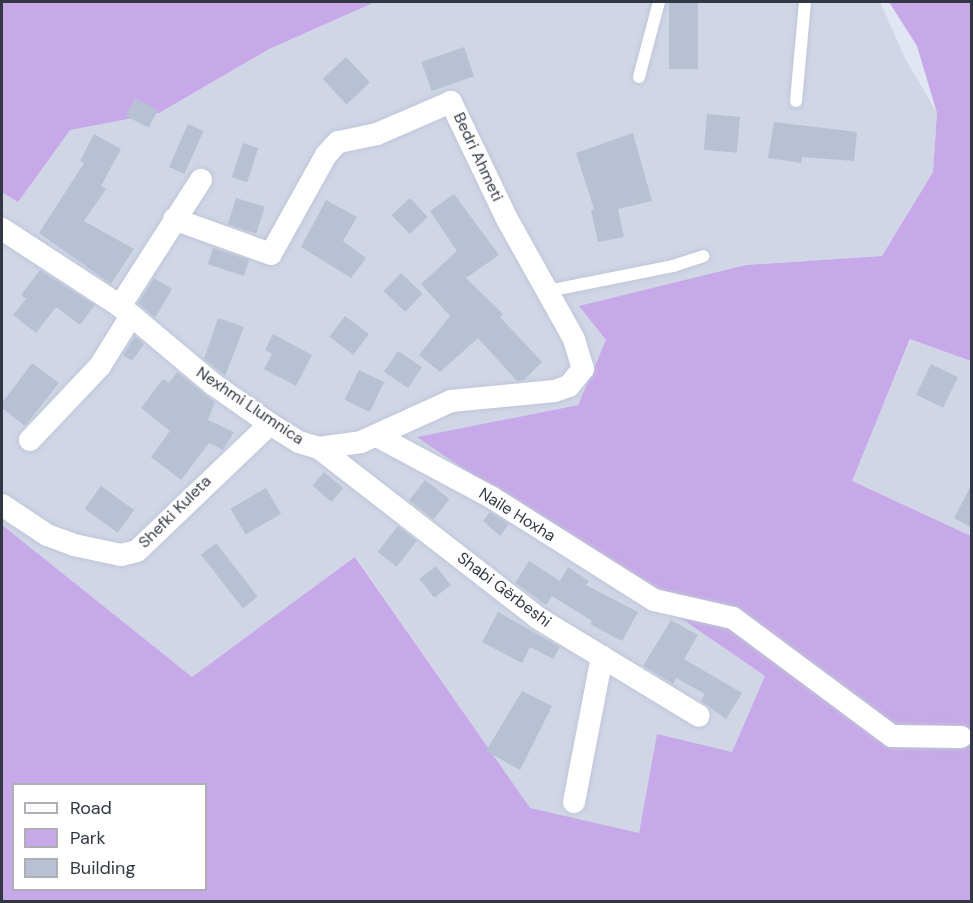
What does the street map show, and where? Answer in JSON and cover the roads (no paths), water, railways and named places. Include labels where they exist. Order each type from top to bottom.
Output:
[{"type":"street","name":"Bedri Ahmeti","points":[[174,219],[271,254],[326,155],[338,141],[377,134],[451,102],[502,209],[574,339],[583,369]]},
{"type":"street","points":[[30,440],[100,366],[174,219],[201,180]]},
{"type":"street","name":"Nexhmi Llumnica","points":[[2,230],[126,311],[213,384],[300,442],[319,448],[341,447],[377,436],[451,401],[555,391],[569,386],[583,369]]},
{"type":"street","name":"Shefki Kuleta","points":[[2,505],[47,535],[74,545],[121,555],[136,551],[270,423]]},
{"type":"street","name":"Naile Hoxha","points":[[377,436],[501,502],[654,600],[733,618],[892,736],[961,737]]},
{"type":"street","name":"Shabi Gërbeshi","points":[[319,448],[538,618],[699,716]]},
{"type":"street","points":[[574,802],[602,657]]},
{"type":"lane","points":[[639,77],[659,2]]},
{"type":"lane","points":[[796,101],[805,2]]},
{"type":"lane","points":[[548,291],[673,266],[703,256]]}]
